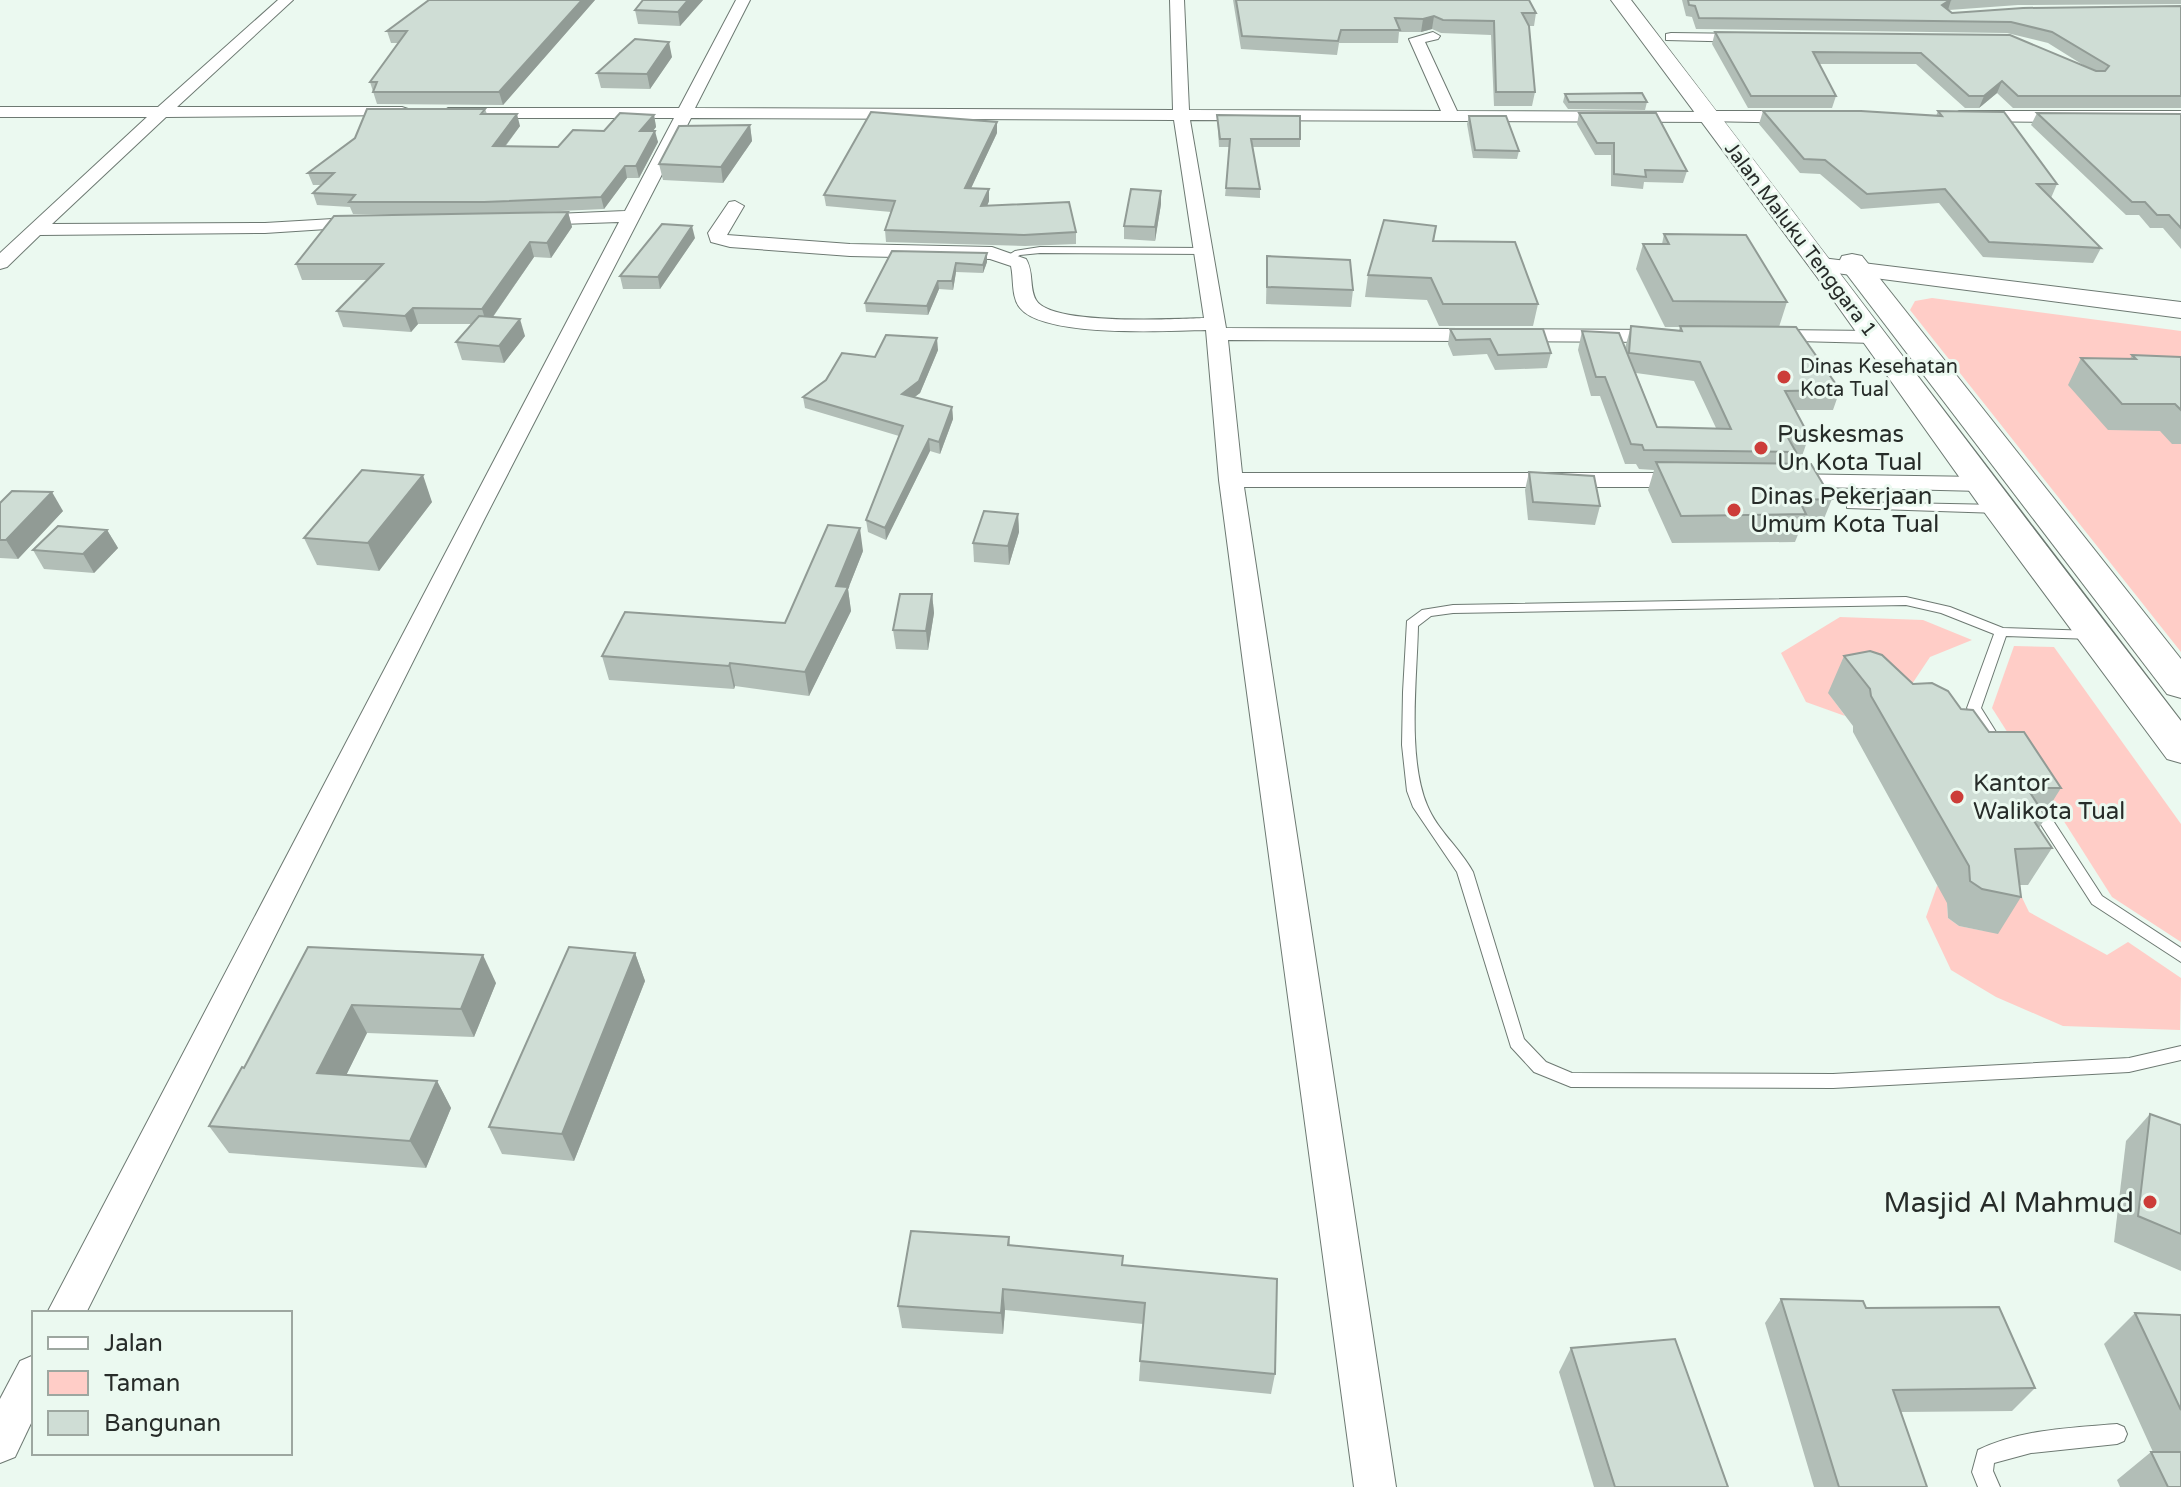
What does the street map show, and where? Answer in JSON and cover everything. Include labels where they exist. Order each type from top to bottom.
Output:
[{"type":"main road","name":"Jalan Maluku Tenggara 1","points":[[1621,0],[1722,117],[1844,273],[2181,685]]},
{"type":"main road","name":"Jalan Maluku Tenggara 1","points":[[1641,0],[1671,37],[1722,117],[1844,273],[1874,337],[2181,749]]},
{"type":"street","points":[[0,263],[286,0]]},
{"type":"street","points":[[67,1311],[473,518],[743,0]]},
{"type":"street","points":[[1177,0],[1181,115],[1216,329],[1231,480],[1375,1487]]},
{"type":"street","points":[[1433,36],[1416,39],[1451,115]]},
{"type":"street","points":[[1671,37],[1759,38]]},
{"type":"street","points":[[0,112],[1829,117]]},
{"type":"street","points":[[1941,117],[2181,117]]},
{"type":"street","points":[[735,206],[717,233],[718,238],[850,250],[979,253],[1009,258],[1019,263],[1028,305],[1037,314],[1104,324],[1216,329],[1686,336]]},
{"type":"street","points":[[509,221],[631,216]]},
{"type":"street","points":[[36,230],[265,228],[391,220]]},
{"type":"street","points":[[1844,273],[2181,310]]},
{"type":"street","points":[[1844,273],[2181,320]]},
{"type":"street","points":[[1749,336],[1874,337]]},
{"type":"street","points":[[1231,480],[1718,480]]},
{"type":"street","points":[[1765,481],[1990,496]]},
{"type":"street","points":[[0,1442],[32,1379]]},
{"type":"lane","points":[[1009,258],[1040,250],[1204,251]]},
{"type":"lane","points":[[1851,506],[1990,496]]},
{"type":"lane","points":[[2095,635],[2001,632],[1945,610],[1906,601],[1469,609],[1427,613],[1412,624],[1409,721],[1418,803],[1465,872],[1517,1042],[1540,1067],[1571,1080],[1833,1081],[2129,1065],[2181,1053]]},
{"type":"lane","points":[[2001,632],[1974,708],[2006,759]]},
{"type":"lane","points":[[2031,798],[2097,900],[2181,956]]},
{"type":"lane","points":[[1989,1487],[1982,1472],[1985,1457],[1994,1452],[2051,1441],[2117,1434]]},
{"type":"green space","points":[[1932,298],[2181,331],[2181,652],[1910,310],[1915,301]]},
{"type":"green space","points":[[1840,617],[1923,620],[1972,640],[1930,657],[1904,696],[1830,695],[1845,716],[1806,702],[1781,653]]},
{"type":"green space","points":[[2014,646],[2054,647],[2181,824],[2181,942],[2112,897],[1992,708]]},
{"type":"green space","points":[[2016,885],[2029,912],[2107,955],[2128,942],[2181,978],[2180,1030],[2063,1026],[1996,997],[1951,970],[1926,917],[1937,886],[1946,887],[1948,918],[1959,926],[1984,931]]},
{"type":"building","points":[[429,0],[582,0],[499,92],[373,92],[377,82],[370,82],[407,31],[387,31]]},
{"type":"building","points":[[643,0],[688,0],[678,12],[635,10]]},
{"type":"building","points":[[1236,0],[1529,0],[1536,13],[1522,13],[1529,26],[1535,92],[1496,92],[1494,21],[1443,20],[1434,16],[1423,19],[1395,18],[1400,30],[1341,30],[1338,41],[1242,36]]},
{"type":"building","points":[[1688,0],[1950,0],[1942,5],[1952,13],[2023,8],[2181,6],[2181,96],[2018,96],[2002,81],[1984,96],[1969,96],[1921,53],[1813,52],[1836,96],[1751,96],[1715,32],[2010,35],[2096,71],[2105,71],[2109,66],[2052,32],[2011,22],[1699,18],[1695,6],[1689,5]]},
{"type":"building","points":[[635,39],[669,42],[647,74],[597,73]]},
{"type":"building","points":[[1642,93],[1647,102],[1569,102],[1565,94]]},
{"type":"building","points":[[367,109],[485,109],[481,114],[517,114],[493,146],[558,147],[573,130],[604,131],[620,113],[654,115],[640,131],[655,131],[636,166],[625,166],[601,197],[484,202],[349,202],[355,195],[313,193],[334,173],[308,173],[355,138]]},
{"type":"building","points":[[1763,111],[1861,111],[1942,116],[1938,111],[2004,112],[2057,184],[2037,184],[2101,248],[1989,242],[1945,189],[1867,194],[1825,160],[1804,159]]},
{"type":"building","points":[[871,112],[997,122],[965,188],[989,189],[981,206],[1069,202],[1076,232],[1024,235],[885,230],[895,201],[824,195]]},
{"type":"building","points":[[1579,113],[1656,113],[1687,171],[1645,170],[1646,177],[1614,174],[1614,143],[1597,143]]},
{"type":"building","points":[[2037,113],[2181,114],[2181,228],[2169,215],[2157,215],[2145,202],[2132,202]]},
{"type":"building","points":[[1217,115],[1300,116],[1300,139],[1251,139],[1260,189],[1226,188],[1230,139],[1220,139]]},
{"type":"building","points":[[1469,116],[1506,116],[1519,151],[1475,150]]},
{"type":"building","points":[[750,125],[721,167],[659,164],[679,126]]},
{"type":"building","points":[[1131,189],[1161,191],[1155,227],[1124,226]]},
{"type":"building","points":[[568,212],[547,243],[530,242],[482,309],[413,308],[405,316],[337,311],[383,264],[296,264],[334,216]]},
{"type":"building","points":[[1384,220],[1436,226],[1433,241],[1515,242],[1538,304],[1443,304],[1431,278],[1368,275]]},
{"type":"building","points":[[662,224],[692,226],[658,277],[620,276]]},
{"type":"building","points":[[1664,234],[1746,235],[1787,302],[1673,301],[1643,244],[1669,244]]},
{"type":"building","points":[[892,251],[987,253],[983,265],[956,263],[952,281],[938,281],[927,306],[865,303]]},
{"type":"building","points":[[1267,256],[1350,260],[1353,290],[1267,287]]},
{"type":"building","points":[[479,316],[520,319],[499,346],[456,342]]},
{"type":"building","points":[[1631,326],[1682,331],[1680,326],[1796,327],[1840,390],[1785,391],[1809,436],[1787,436],[1796,452],[1644,450],[1642,445],[1631,444],[1605,377],[1596,377],[1582,331],[1619,333],[1657,427],[1731,429],[1700,362],[1629,353]]},
{"type":"building","points":[[1450,329],[1543,329],[1551,353],[1498,355],[1490,339],[1456,340]]},
{"type":"building","points":[[886,335],[937,338],[919,381],[902,394],[952,407],[939,442],[929,439],[885,528],[866,520],[903,426],[803,397],[826,380],[842,353],[875,357]]},
{"type":"building","points":[[2132,355],[2181,357],[2181,410],[2175,404],[2122,404],[2081,358],[2136,359]]},
{"type":"building","points":[[1656,462],[1811,464],[1832,499],[1799,500],[1806,514],[1681,516]]},
{"type":"building","points":[[362,470],[423,475],[368,543],[304,538]]},
{"type":"building","points":[[1529,472],[1594,476],[1600,506],[1533,502]]},
{"type":"building","points":[[12,491],[52,492],[6,540],[0,540],[0,503]]},
{"type":"building","points":[[984,511],[1018,514],[1008,546],[973,543]]},
{"type":"building","points":[[828,525],[860,528],[836,586],[848,587],[805,672],[730,663],[729,666],[602,656],[625,612],[785,623]]},
{"type":"building","points":[[58,526],[107,530],[83,554],[33,550]]},
{"type":"building","points":[[900,594],[932,594],[926,631],[893,630]]},
{"type":"building","points":[[1870,651],[1882,655],[1913,684],[1932,683],[1948,691],[1961,709],[1973,710],[1989,732],[2024,732],[2061,788],[2027,788],[2046,817],[2032,818],[2052,848],[2015,849],[2021,897],[1982,889],[1970,881],[1969,866],[1871,696],[1870,689],[1844,656]]},
{"type":"building","points":[[308,947],[483,955],[461,1009],[352,1005],[317,1073],[437,1081],[410,1141],[209,1126],[244,1068]]},
{"type":"building","points":[[569,947],[635,953],[562,1134],[489,1127]]},
{"type":"building","points":[[2150,1114],[2181,1125],[2181,1234],[2138,1216]]},
{"type":"building","points":[[911,1231],[1009,1237],[1008,1245],[1123,1256],[1122,1265],[1277,1279],[1275,1374],[1140,1361],[1145,1303],[1003,1289],[1001,1313],[898,1306]]},
{"type":"building","points":[[1781,1299],[1863,1301],[1866,1308],[1999,1307],[2035,1388],[1893,1390],[1927,1487],[1839,1487]]},
{"type":"building","points":[[2135,1313],[2181,1315],[2181,1410]]},
{"type":"building","points":[[1675,1339],[1728,1487],[1615,1487],[1571,1348]]},
{"type":"building","points":[[2151,1452],[2181,1452],[2181,1487],[2168,1487]]},
{"type":"place","name":"Dinas Kesehatan Kota Tual","points":[[1784,377]]},
{"type":"place","name":"Puskesmas Un Kota Tual","points":[[1761,448]]},
{"type":"place","name":"Dinas Pekerjaan Umum Kota Tual","points":[[1734,510]]},
{"type":"place","name":"Kantor Walikota Tual","points":[[1957,797]]},
{"type":"place","name":"Masjid Al Mahmud","points":[[2150,1202]]}]
